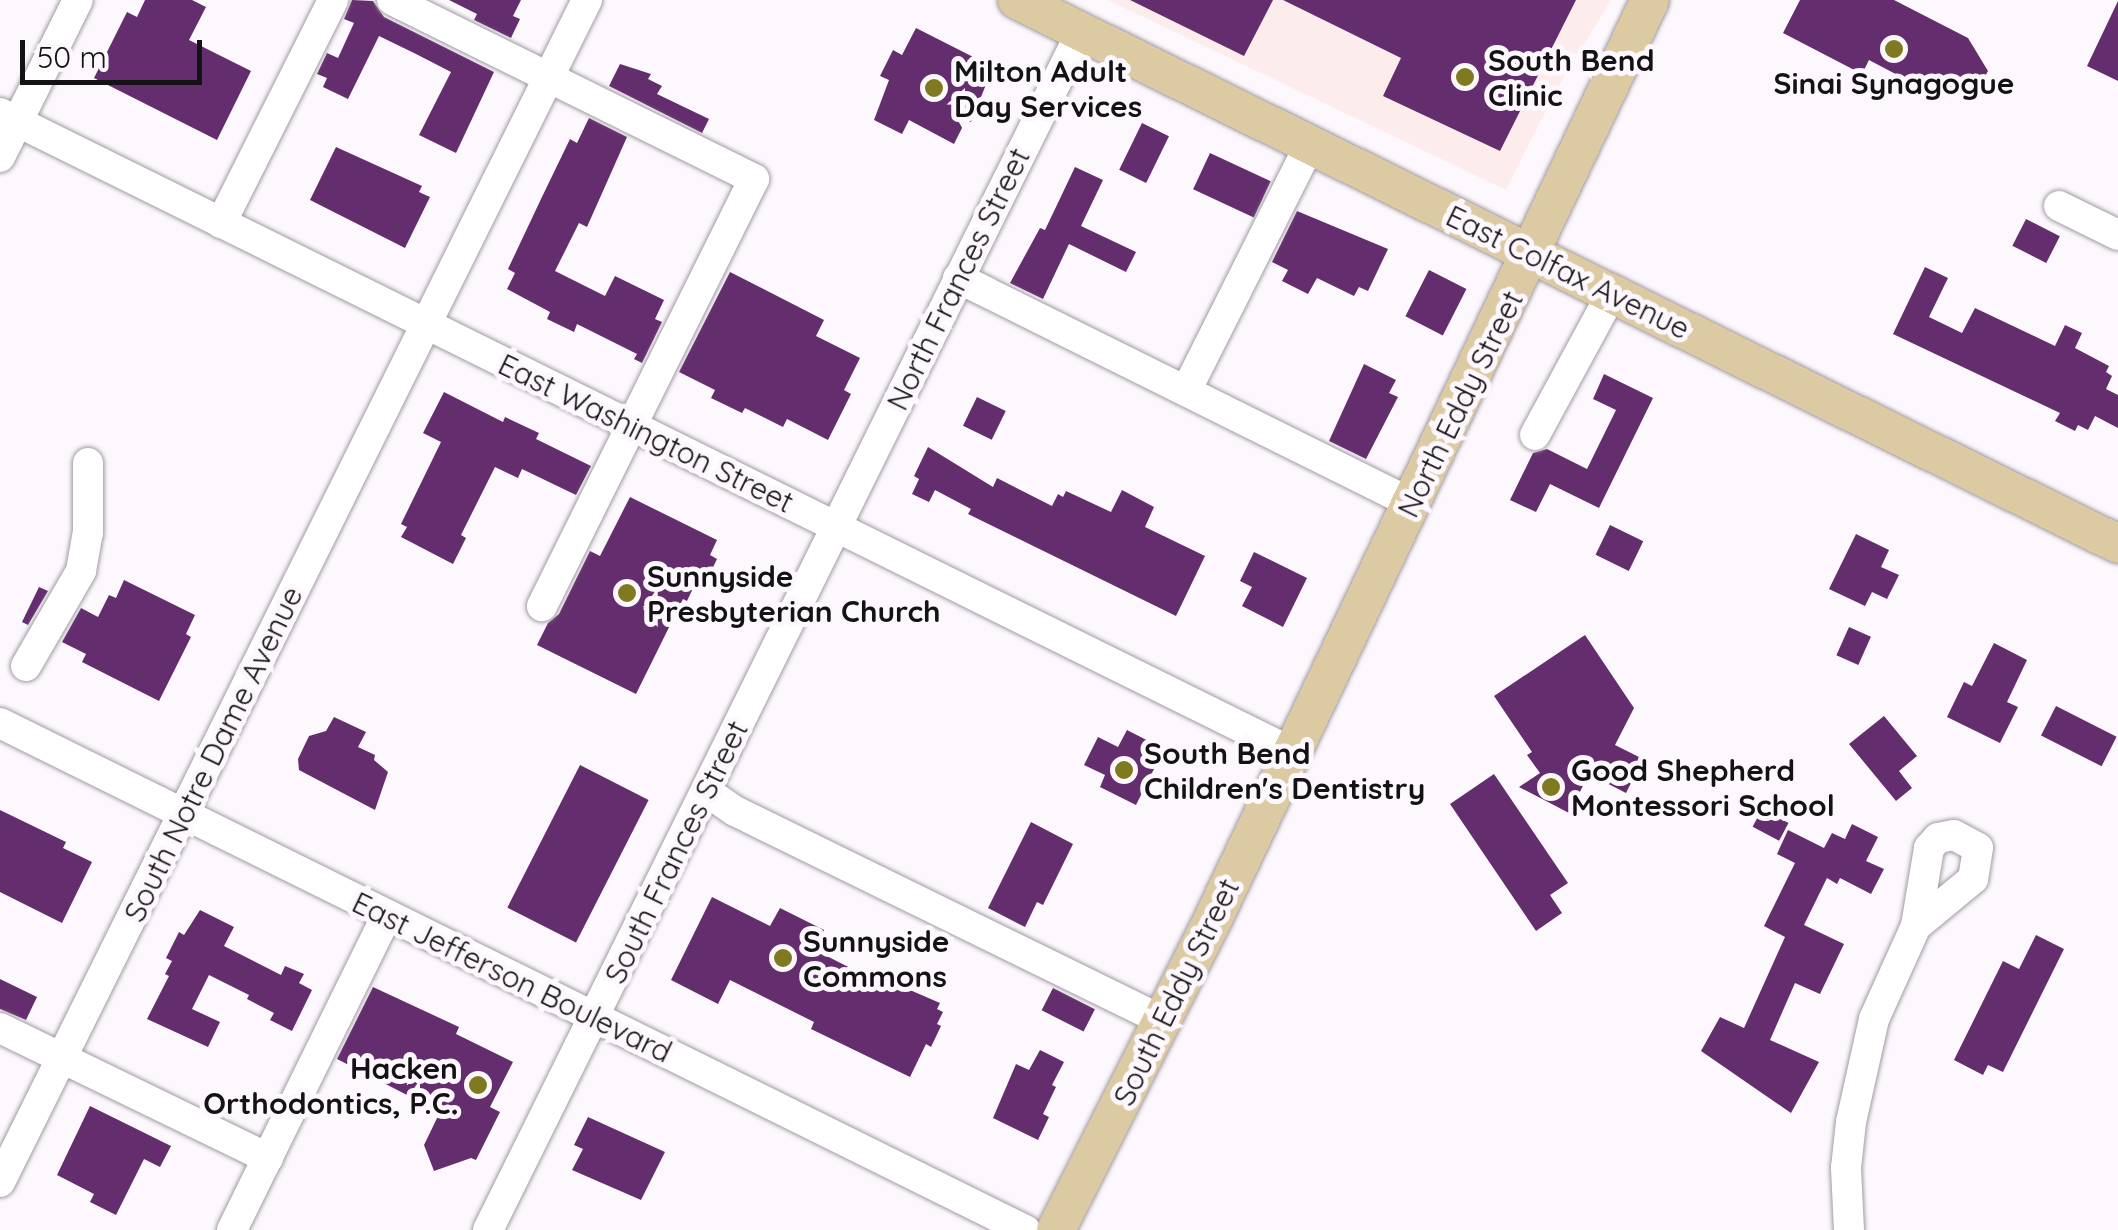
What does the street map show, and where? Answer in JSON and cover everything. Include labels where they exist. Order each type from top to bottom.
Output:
[{"type":"main road","name":"East Colfax Avenue","points":[[1017,0],[2118,544]]},
{"type":"main road","name":"North Eddy Street","points":[[1293,753],[1533,254],[1650,0]]},
{"type":"main road","name":"South Eddy Street","points":[[1056,1230],[1293,753]]},
{"type":"street","points":[[0,157],[9,118],[78,0]]},
{"type":"street","points":[[220,223],[333,0]]},
{"type":"street","points":[[392,0],[754,179],[542,606]]},
{"type":"street","name":"South Notre Dame Avenue","points":[[0,1182],[587,0]]},
{"type":"street","name":"North Frances Street","points":[[837,527],[1081,32]]},
{"type":"street","name":"East Washington Street","points":[[9,118],[1293,753]]},
{"type":"street","points":[[1188,388],[1310,144]]},
{"type":"street","points":[[2059,206],[2118,235]]},
{"type":"street","points":[[958,278],[1188,388],[1411,504]]},
{"type":"street","points":[[1534,435],[1612,294]]},
{"type":"street","points":[[26,666],[82,571],[88,534],[88,463]]},
{"type":"street","name":"South Frances Street","points":[[488,1230],[837,527]]},
{"type":"street","name":"East Jefferson Boulevard","points":[[0,723],[1025,1230]]},
{"type":"street","points":[[706,791],[748,818],[1163,1021]]},
{"type":"street","points":[[232,1230],[387,915]]},
{"type":"street","points":[[1849,1230],[1849,1137],[1866,1053],[1874,1019],[1916,926]]},
{"type":"street","points":[[0,1028],[268,1158]]},
{"type":"shaded area","points":[[1108,0],[1611,0],[1558,87],[1506,190]]},
{"type":"building","points":[[145,0],[192,0],[206,7],[189,40],[251,71],[217,140],[94,78],[127,12],[137,17]]},
{"type":"building","points":[[352,0],[373,1],[384,17],[494,72],[456,153],[419,135],[451,72],[416,54],[379,36],[348,99],[323,87],[327,78],[317,74],[327,53],[338,58],[354,23],[344,19]]},
{"type":"building","points":[[449,0],[521,0],[513,16],[520,19],[511,38],[474,20],[477,14]]},
{"type":"building","points":[[1130,0],[1273,0],[1244,56]]},
{"type":"building","name":"South Bend Clinic","points":[[1283,0],[1576,0],[1500,151],[1383,96],[1401,58]]},
{"type":"building","name":"Sinai Synagogue","points":[[1800,0],[1894,0],[1968,38],[1988,71],[1976,92],[1941,98],[1869,60],[1862,74],[1783,33]]},
{"type":"building","points":[[2118,1],[2118,81],[2087,66]]},
{"type":"building","name":"Milton Adult Day Services","points":[[916,28],[993,67],[971,122],[966,120],[954,144],[909,120],[902,134],[874,120],[889,80],[880,76],[893,50],[902,55]]},
{"type":"building","points":[[620,64],[651,74],[648,79],[662,86],[657,94],[709,119],[702,133],[609,86]]},
{"type":"building","points":[[589,118],[627,137],[587,227],[579,223],[555,271],[605,296],[615,276],[664,300],[655,319],[662,322],[642,363],[634,359],[637,354],[577,324],[574,332],[547,319],[550,312],[507,289],[515,273],[508,269],[541,199],[570,139],[577,143]]},
{"type":"building","points":[[1142,123],[1169,136],[1146,183],[1119,170]]},
{"type":"building","points":[[336,147],[422,186],[419,192],[430,197],[405,248],[310,200]]},
{"type":"building","points":[[1210,153],[1271,181],[1254,218],[1193,189]]},
{"type":"building","points":[[1075,167],[1103,180],[1081,226],[1136,252],[1126,272],[1069,244],[1043,299],[1010,283],[1040,228],[1045,230]]},
{"type":"building","points":[[1297,211],[1388,249],[1368,291],[1359,287],[1354,296],[1317,278],[1308,294],[1282,281],[1288,270],[1272,262]]},
{"type":"building","points":[[2026,219],[2060,236],[2046,263],[2012,246]]},
{"type":"building","points":[[1925,267],[1948,278],[1929,317],[1962,333],[1975,308],[2055,346],[2065,325],[2082,333],[2075,348],[2109,366],[2106,372],[2112,376],[2106,389],[2118,395],[2118,428],[2095,416],[2088,430],[2078,425],[2075,431],[2055,421],[2060,413],[1893,334]]},
{"type":"building","points":[[1429,270],[1466,289],[1443,335],[1405,316]]},
{"type":"building","points":[[730,272],[824,320],[816,336],[860,358],[844,390],[851,394],[828,440],[787,419],[783,427],[745,408],[742,413],[711,398],[715,390],[679,372]]},
{"type":"building","points":[[1364,364],[1396,380],[1389,393],[1398,397],[1366,459],[1329,441]]},
{"type":"building","points":[[1604,374],[1653,398],[1599,508],[1550,484],[1536,512],[1510,500],[1533,453],[1547,449],[1587,469],[1616,410],[1593,399]]},
{"type":"building","points":[[444,392],[503,422],[505,417],[539,433],[536,439],[591,466],[576,495],[522,469],[518,478],[495,467],[461,535],[466,538],[453,564],[401,537],[407,527],[401,524],[441,442],[423,433]]},
{"type":"building","points":[[977,397],[1006,411],[992,440],[963,426]]},
{"type":"building","points":[[928,447],[993,487],[997,478],[1052,506],[1058,494],[1063,497],[1066,491],[1111,512],[1122,490],[1154,507],[1145,527],[1205,556],[1176,616],[968,514],[971,509],[935,490],[929,502],[912,494],[919,479],[914,476]]},
{"type":"building","name":"Sunnyside Presbyterian Church","points":[[630,497],[717,540],[710,555],[717,559],[703,588],[695,584],[687,601],[683,599],[636,694],[537,645],[548,623],[559,614],[590,551],[600,556]]},
{"type":"building","points":[[1610,525],[1643,541],[1629,571],[1596,555]]},
{"type":"building","points":[[1856,534],[1889,550],[1881,567],[1899,575],[1887,599],[1872,592],[1865,606],[1829,589]]},
{"type":"building","points":[[1254,552],[1307,578],[1283,627],[1242,606],[1252,587],[1240,581]]},
{"type":"building","points":[[124,580],[195,615],[186,634],[191,637],[159,701],[82,662],[86,654],[62,642],[81,608],[98,617],[109,595],[116,598]]},
{"type":"building","points":[[39,587],[48,591],[28,625],[22,622]]},
{"type":"building","points":[[1849,627],[1871,637],[1858,665],[1836,655]]},
{"type":"building","name":"Good Shepherd Montessori School","points":[[1585,635],[1634,708],[1615,745],[1643,759],[1626,793],[1589,774],[1569,813],[1519,787],[1540,773],[1527,755],[1532,752],[1494,696]]},
{"type":"building","points":[[1994,643],[2027,660],[2007,702],[2018,707],[2000,743],[1947,717],[1964,682],[1972,686]]},
{"type":"building","points":[[2056,706],[2117,737],[2102,766],[2041,735]]},
{"type":"building","points":[[1884,716],[1917,756],[1899,771],[1912,788],[1896,801],[1849,744]]},
{"type":"building","points":[[334,717],[366,732],[358,747],[375,755],[374,760],[388,772],[375,810],[299,770],[298,759],[309,736],[326,731]]},
{"type":"building","name":"South Bend Children's Dentistry","points":[[1127,730],[1164,749],[1136,805],[1100,787],[1105,775],[1084,765],[1098,737],[1118,747]]},
{"type":"building","points":[[580,765],[649,800],[576,943],[507,908]]},
{"type":"building","points":[[1494,774],[1568,883],[1550,895],[1562,913],[1536,931],[1450,804]]},
{"type":"building","points":[[1762,809],[1788,823],[1779,841],[1753,827]]},
{"type":"building","points":[[0,810],[66,842],[63,848],[92,862],[62,923],[0,892]]},
{"type":"building","points":[[1031,822],[1073,844],[1043,905],[1037,902],[1025,927],[988,908]]},
{"type":"building","points":[[1852,824],[1878,837],[1866,861],[1884,869],[1871,894],[1840,878],[1837,884],[1827,878],[1804,925],[1844,944],[1820,994],[1795,983],[1770,1040],[1819,1062],[1791,1113],[1701,1051],[1720,1017],[1744,1028],[1785,937],[1764,926],[1795,863],[1777,854],[1788,830],[1824,848],[1832,833],[1845,839]]},
{"type":"building","points":[[712,897],[770,926],[780,908],[824,930],[815,950],[864,975],[866,971],[940,1003],[937,1009],[943,1012],[937,1024],[941,1026],[931,1047],[926,1044],[910,1077],[811,1029],[814,1022],[730,980],[718,1004],[671,980]]},
{"type":"building","points":[[200,910],[234,927],[224,946],[281,975],[285,966],[304,974],[299,983],[312,990],[292,1031],[270,1020],[274,1013],[247,999],[249,995],[209,975],[192,1009],[220,1022],[208,1047],[147,1019],[169,976],[165,974],[172,961],[166,958],[179,932],[184,935]]},
{"type":"building","points":[[2036,935],[2064,949],[2003,1072],[1988,1065],[1983,1075],[1954,1060],[2003,961],[2019,969]]},
{"type":"building","points":[[0,979],[37,997],[26,1020],[0,1009]]},
{"type":"building","points":[[373,987],[459,1027],[456,1034],[513,1062],[490,1107],[500,1112],[476,1160],[471,1158],[434,1171],[424,1145],[440,1112],[337,1059]]},
{"type":"building","points":[[1053,988],[1095,1009],[1084,1032],[1042,1010]]},
{"type":"building","points":[[1040,1050],[1064,1062],[1052,1085],[1056,1087],[1043,1114],[1049,1117],[1038,1140],[993,1118],[1016,1064],[1029,1070]]},
{"type":"building","points":[[90,1106],[171,1146],[160,1167],[144,1159],[116,1215],[90,1202],[94,1194],[57,1175]]},
{"type":"building","points":[[588,1117],[665,1152],[641,1200],[572,1170],[583,1149],[574,1145]]},
{"type":"place","name":"Sinai Synagogue","points":[[1894,49]]},
{"type":"place","name":"South Bend Clinic","points":[[1465,77]]},
{"type":"place","name":"Milton Adult Day Services","points":[[934,88]]},
{"type":"place","name":"Sunnyside Presbyterian Church","points":[[627,593]]},
{"type":"place","name":"South Bend Children's Dentistry","points":[[1124,770]]},
{"type":"place","name":"Good Shepherd Montessori School","points":[[1551,787]]},
{"type":"place","name":"Sunnyside Commons","points":[[783,958]]},
{"type":"place","name":"Hacken Orthodontics, P.C.","points":[[478,1085]]}]
